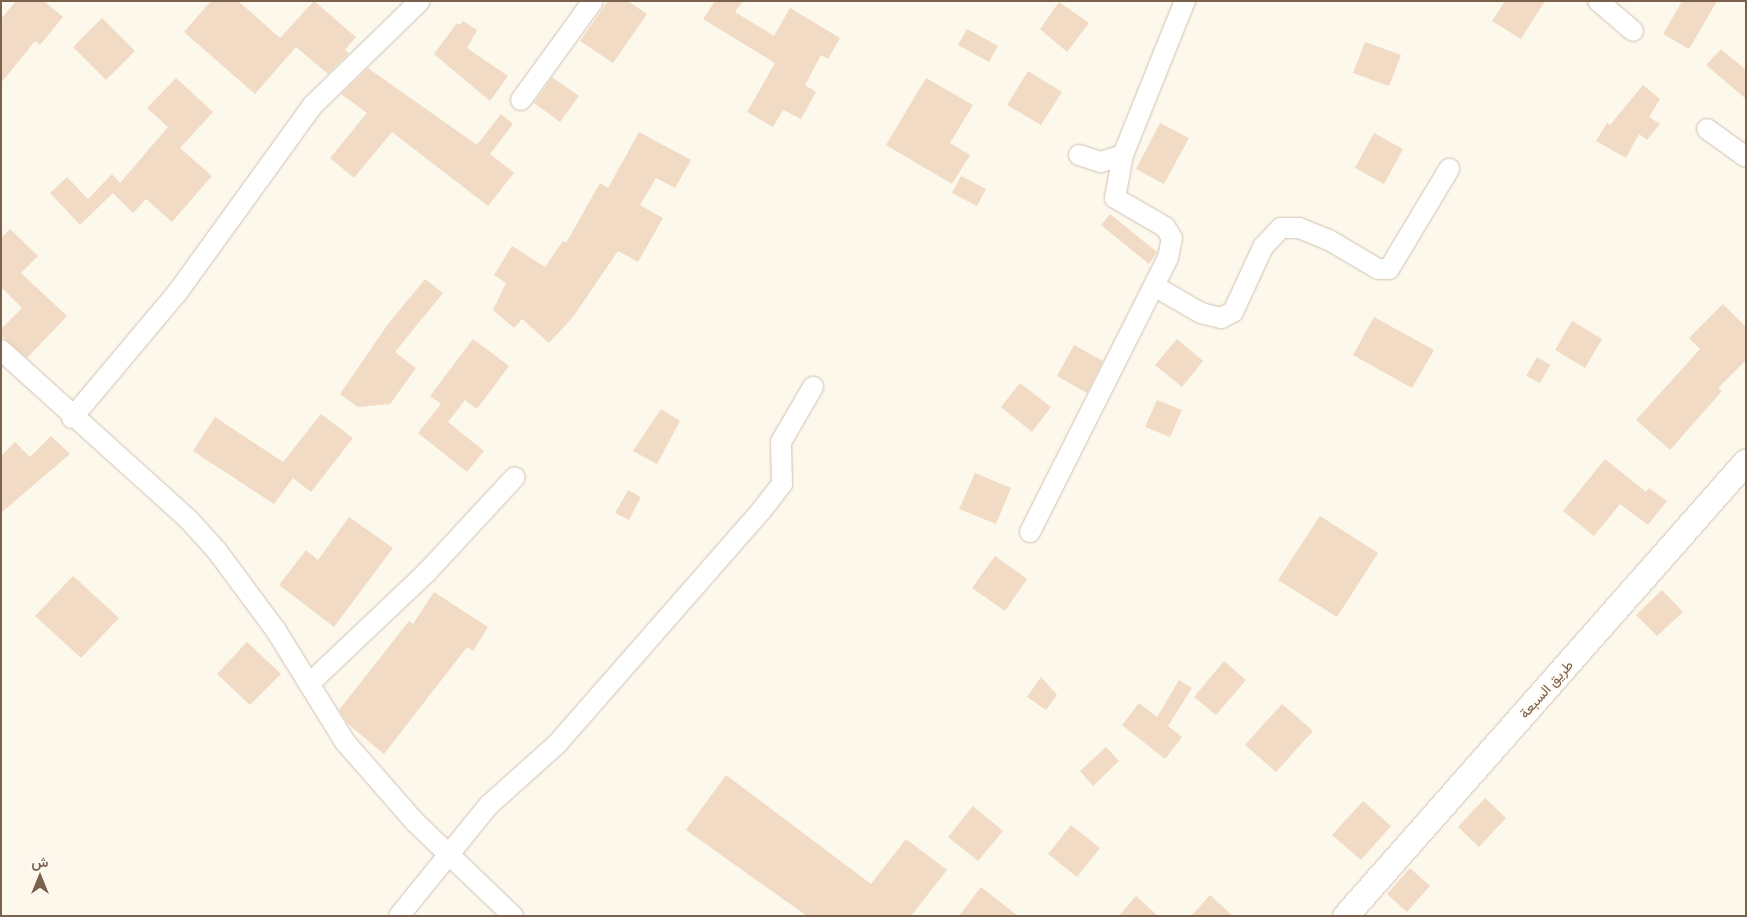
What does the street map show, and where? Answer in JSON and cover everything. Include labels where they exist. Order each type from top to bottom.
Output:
[{"type":"street","points":[[72,418],[177,293],[313,104],[420,1]]},
{"type":"street","points":[[521,100],[593,1]]},
{"type":"street","points":[[1030,532],[1168,258],[1172,238],[1165,227],[1115,198],[1124,155],[1185,1]]},
{"type":"street","points":[[1598,1],[1633,31]]},
{"type":"street","points":[[1707,129],[1746,157]]},
{"type":"street","points":[[1079,155],[1102,162],[1124,155]]},
{"type":"street","points":[[1154,286],[1201,313],[1221,318],[1232,312],[1263,247],[1281,228],[1299,228],[1330,240],[1378,269],[1389,269],[1450,169]]},
{"type":"street","points":[[1,350],[72,418],[189,520],[217,551],[309,684],[345,742],[446,853],[514,916]]},
{"type":"street","points":[[398,916],[446,853],[489,805],[557,744],[782,484],[781,442],[813,388]]},
{"type":"street","name":"طريق السبعة","points":[[1345,916],[1746,461]]},
{"type":"street","points":[[309,684],[428,572],[515,477]]},
{"type":"building","points":[[16,1],[44,1],[63,17],[40,45],[35,41],[1,83],[1,19]]},
{"type":"building","points":[[211,1],[238,1],[280,38],[314,1],[356,37],[345,50],[349,53],[328,74],[296,47],[255,94],[184,32]]},
{"type":"building","points":[[608,1],[628,1],[647,14],[613,63],[580,41]]},
{"type":"building","points":[[715,1],[743,1],[735,12],[774,36],[790,8],[840,38],[828,59],[821,55],[805,85],[816,92],[801,119],[783,110],[773,127],[747,112],[775,63],[703,19]]},
{"type":"building","points":[[1505,1],[1545,1],[1521,39],[1492,21]]},
{"type":"building","points":[[1682,1],[1717,1],[1689,49],[1663,34]]},
{"type":"building","points":[[1059,2],[1089,23],[1067,52],[1040,29]]},
{"type":"building","points":[[102,18],[135,51],[106,80],[73,47]]},
{"type":"building","points":[[463,21],[477,30],[467,48],[508,76],[490,101],[434,54],[457,23],[460,25]]},
{"type":"building","points":[[967,29],[998,46],[989,62],[958,45]]},
{"type":"building","points":[[1365,42],[1401,55],[1389,86],[1353,73]]},
{"type":"building","points":[[1721,49],[1746,70],[1746,99],[1706,65]]},
{"type":"building","points":[[368,68],[477,145],[501,114],[513,124],[490,154],[514,173],[488,206],[392,132],[354,178],[330,158],[367,113],[341,94]]},
{"type":"building","points":[[1028,71],[1062,92],[1041,125],[1007,105]]},
{"type":"building","points":[[552,77],[579,96],[560,122],[534,103]]},
{"type":"building","points":[[176,78],[213,112],[180,148],[212,176],[172,222],[146,199],[133,213],[113,193],[80,225],[50,193],[67,177],[88,199],[112,174],[120,183],[168,127],[147,108]]},
{"type":"building","points":[[926,78],[973,105],[950,143],[970,155],[952,184],[886,145]]},
{"type":"building","points":[[1643,85],[1660,99],[1649,117],[1660,124],[1647,140],[1639,134],[1626,158],[1596,141],[1607,123],[1610,125]]},
{"type":"building","points":[[1160,123],[1189,138],[1164,184],[1136,169]]},
{"type":"building","points":[[639,132],[691,160],[675,188],[656,178],[640,205],[663,218],[638,262],[618,251],[573,317],[549,343],[522,319],[514,328],[493,310],[506,283],[494,275],[512,246],[545,267],[563,241],[566,243],[600,183],[608,188]]},
{"type":"building","points":[[1374,133],[1403,149],[1384,184],[1355,168]]},
{"type":"building","points":[[961,176],[986,189],[977,206],[952,193]]},
{"type":"building","points":[[1110,214],[1157,252],[1149,264],[1101,225]]},
{"type":"building","points":[[10,229],[38,256],[21,273],[67,316],[27,358],[1,336],[1,329],[22,308],[1,287],[1,238]]},
{"type":"building","points":[[425,279],[443,293],[395,352],[416,368],[390,404],[358,407],[340,394],[388,324]]},
{"type":"building","points":[[1723,304],[1746,327],[1746,360],[1718,388],[1722,391],[1670,450],[1636,420],[1700,349],[1689,338]]},
{"type":"building","points":[[1374,317],[1434,350],[1412,388],[1353,355]]},
{"type":"building","points":[[1572,321],[1602,339],[1585,368],[1555,350]]},
{"type":"building","points":[[473,339],[509,366],[477,409],[465,400],[448,422],[484,451],[467,472],[418,433],[441,404],[430,396]]},
{"type":"building","points":[[1177,339],[1203,361],[1182,387],[1155,365]]},
{"type":"building","points":[[1074,345],[1103,361],[1087,393],[1057,376]]},
{"type":"building","points":[[1537,357],[1550,365],[1540,383],[1526,376]]},
{"type":"building","points":[[1020,383],[1051,407],[1032,432],[1001,407]]},
{"type":"building","points":[[1157,400],[1182,410],[1170,437],[1145,427]]},
{"type":"building","points":[[661,409],[680,421],[657,464],[633,451]]},
{"type":"building","points":[[321,414],[353,438],[311,492],[293,478],[274,504],[193,451],[215,417],[283,462]]},
{"type":"building","points":[[51,436],[70,454],[1,513],[1,456],[15,442],[30,457]]},
{"type":"building","points":[[1605,459],[1646,492],[1649,488],[1667,501],[1648,525],[1620,504],[1594,536],[1563,511]]},
{"type":"building","points":[[975,473],[1011,488],[996,524],[959,509]]},
{"type":"building","points":[[628,490],[641,497],[629,520],[615,513]]},
{"type":"building","points":[[1320,516],[1378,553],[1337,617],[1278,580]]},
{"type":"building","points":[[349,517],[393,548],[334,627],[279,585],[306,550],[318,560]]},
{"type":"building","points":[[995,556],[1027,579],[1005,611],[972,588]]},
{"type":"building","points":[[73,576],[119,618],[81,658],[35,616]]},
{"type":"building","points":[[1662,590],[1683,612],[1657,636],[1636,615]]},
{"type":"building","points":[[434,592],[488,627],[473,651],[467,647],[384,754],[348,724],[339,710],[409,621],[413,624]]},
{"type":"building","points":[[247,642],[281,674],[250,705],[217,674]]},
{"type":"building","points":[[1224,661],[1246,680],[1216,715],[1194,697]]},
{"type":"building","points":[[1041,677],[1057,695],[1046,710],[1027,697]]},
{"type":"building","points":[[1179,680],[1192,688],[1168,726],[1182,737],[1165,759],[1122,725],[1139,703],[1157,717]]},
{"type":"building","points":[[1282,704],[1313,731],[1276,772],[1245,745]]},
{"type":"building","points":[[1106,747],[1119,761],[1093,786],[1080,771]]},
{"type":"building","points":[[726,775],[871,884],[906,839],[947,870],[911,916],[807,916],[686,830]]},
{"type":"building","points":[[1485,798],[1506,818],[1479,847],[1458,827]]},
{"type":"building","points":[[1363,801],[1391,826],[1361,860],[1332,835]]},
{"type":"building","points":[[973,806],[1003,831],[978,861],[948,837]]},
{"type":"building","points":[[1071,825],[1100,848],[1077,877],[1048,854]]},
{"type":"building","points":[[1410,868],[1430,886],[1407,912],[1387,894]]},
{"type":"building","points":[[981,887],[1018,916],[959,916]]},
{"type":"building","points":[[1210,895],[1233,916],[1191,916]]},
{"type":"building","points":[[1136,896],[1158,916],[1119,916]]}]
